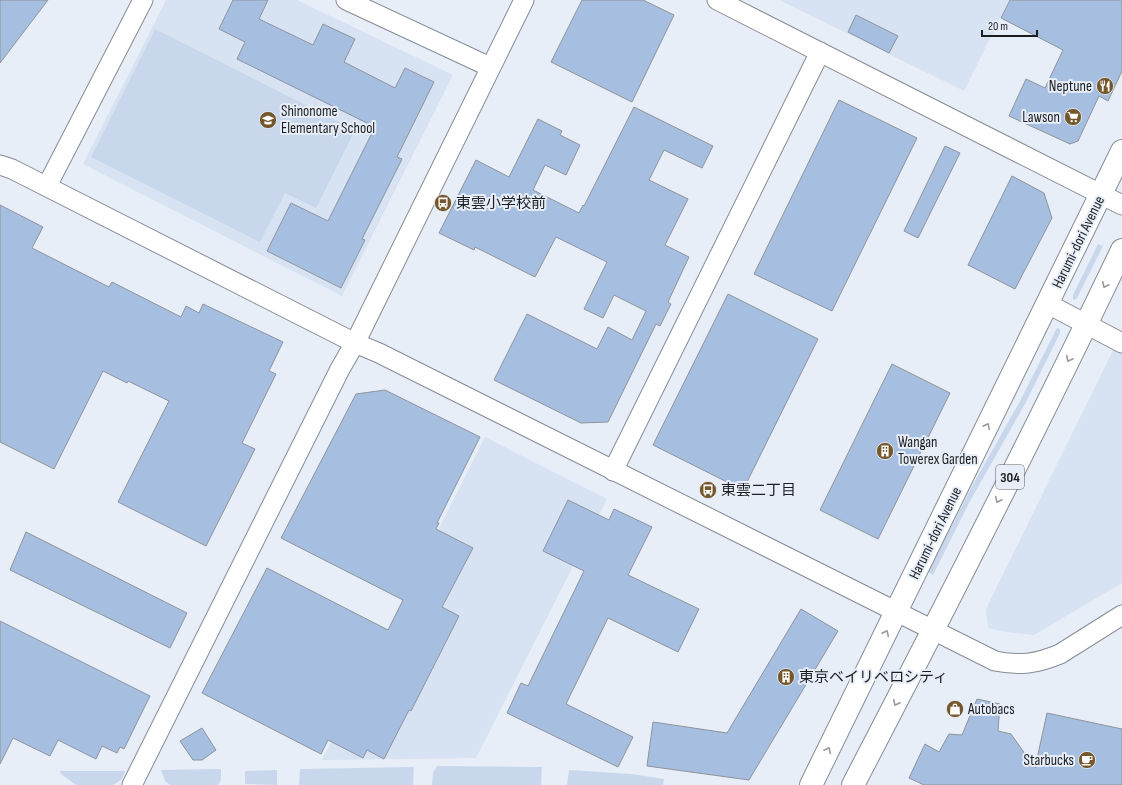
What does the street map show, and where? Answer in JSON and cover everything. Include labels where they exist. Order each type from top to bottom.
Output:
[{"type":"main road","name":"Harumi-dori Avenue","points":[[811,785],[1122,152]]},
{"type":"main road","name":"304","points":[[853,785],[933,631],[1122,250]]},
{"type":"street","points":[[47,186],[143,0]]},
{"type":"street","points":[[346,0],[490,67]]},
{"type":"street","points":[[132,785],[337,376],[355,343],[524,0]]},
{"type":"street","points":[[717,0],[1122,205]]},
{"type":"street","points":[[614,471],[820,52]]},
{"type":"street","points":[[0,165],[12,169],[47,186],[355,343],[379,353],[995,661],[1030,664],[1060,654],[1122,615]]},
{"type":"street","points":[[1048,304],[1122,343]]},
{"type":"shaded area","name":"Shinonome Elementary School","points":[[166,0],[297,0],[453,75],[342,296],[83,164]]},
{"type":"shaded area","points":[[779,0],[1009,0],[964,91]]},
{"type":"shaded area","points":[[155,29],[355,130],[316,208],[285,193],[260,242],[91,157]]},
{"type":"shaded area","points":[[1098,244],[1103,246],[1077,298],[1074,300],[1073,295]]},
{"type":"shaded area","points":[[1057,328],[1060,329],[1060,333],[1026,402],[969,503],[933,575],[928,572],[971,488],[1019,403]]},
{"type":"shaded area","points":[[1122,332],[1122,583],[1034,635],[1006,632],[988,628],[986,609]]},
{"type":"shaded area","points":[[485,437],[607,499],[476,758],[322,760]]},
{"type":"shaded area","points":[[437,766],[542,767],[541,785],[432,785],[433,773]]},
{"type":"shaded area","points":[[414,767],[413,785],[299,785],[300,769]]},
{"type":"shaded area","points":[[221,769],[221,780],[218,785],[170,785],[165,781],[161,770]]},
{"type":"shaded area","points":[[277,770],[277,785],[245,784],[245,771]]},
{"type":"shaded area","points":[[569,770],[631,774],[664,779],[663,785],[567,785]]},
{"type":"shaded area","points":[[60,771],[125,771],[122,779],[113,785],[76,785],[61,774]]},
{"type":"building","points":[[0,0],[48,0],[0,63]]},
{"type":"building","points":[[233,0],[268,0],[259,19],[313,45],[323,24],[355,39],[344,62],[395,88],[405,68],[434,82],[397,157],[402,159],[362,239],[365,240],[341,288],[267,251],[291,203],[328,221],[375,127],[237,59],[245,42],[219,29]]},
{"type":"building","points":[[582,0],[643,0],[674,15],[632,102],[551,62]]},
{"type":"building","points":[[1010,0],[1122,0],[1122,71],[1108,101],[1099,96],[1078,141],[1070,144],[1009,116],[1026,79],[1045,88],[1063,50],[1001,18]]},
{"type":"building","points":[[856,15],[898,36],[889,53],[848,32]]},
{"type":"building","points":[[839,100],[917,138],[832,311],[754,274]]},
{"type":"building","points":[[634,107],[713,146],[702,168],[664,150],[649,180],[688,199],[665,245],[689,257],[668,302],[671,304],[660,326],[656,324],[608,422],[581,423],[494,380],[527,314],[597,349],[608,327],[632,340],[646,311],[614,295],[603,318],[584,309],[607,262],[556,237],[535,277],[475,247],[474,250],[439,233],[476,160],[509,177],[538,119],[562,131],[560,135],[580,145],[566,175],[545,165],[533,190],[579,213],[583,205],[584,206]]},
{"type":"building","points":[[945,146],[960,153],[918,238],[904,231]]},
{"type":"building","points":[[1012,176],[1044,193],[1052,218],[1015,289],[968,265]]},
{"type":"building","points":[[0,205],[43,227],[32,248],[109,287],[112,282],[181,317],[186,306],[199,313],[203,304],[283,342],[269,371],[276,374],[242,443],[255,449],[206,546],[118,502],[169,401],[128,381],[127,383],[103,371],[54,469],[0,442]]},
{"type":"building","points":[[728,294],[818,339],[743,490],[653,445]]},
{"type":"building","name":"Wangan Towerex Garden","points":[[892,364],[950,393],[878,539],[820,510]]},
{"type":"building","points":[[385,390],[480,437],[437,523],[439,523],[436,529],[473,548],[442,607],[459,616],[411,711],[409,710],[384,759],[367,750],[363,758],[328,740],[321,754],[202,693],[267,568],[388,630],[403,600],[281,538],[356,394]]},
{"type":"building","points":[[568,500],[609,520],[614,509],[652,527],[628,575],[699,609],[678,652],[608,618],[566,704],[633,737],[618,767],[507,713],[521,683],[528,686],[584,571],[543,551]]},
{"type":"building","points":[[26,532],[187,613],[170,648],[10,570]]},
{"type":"building","name":"東京ベイリベロシティ","points":[[801,609],[838,631],[749,780],[647,766],[653,722],[727,733]]},
{"type":"building","points":[[0,621],[150,696],[124,749],[120,747],[117,753],[102,746],[96,759],[58,740],[50,756],[13,738],[0,764]]},
{"type":"building","points":[[977,699],[1000,704],[998,731],[1011,734],[1035,768],[1047,713],[1122,729],[1122,785],[924,785],[909,778],[925,744],[939,752],[949,734],[962,735]]},
{"type":"building","points":[[202,728],[216,750],[202,760],[193,760],[180,741]]},
{"type":"place","name":"Neptune","points":[[1105,86]]},
{"type":"place","name":"Lawson","points":[[1073,117]]},
{"type":"place","name":"Shinonome Elementary School","points":[[268,120]]},
{"type":"place","name":"東雲小学校前","points":[[443,203]]},
{"type":"place","name":"Wangan Towerex Garden","points":[[885,451]]},
{"type":"place","name":"東雲二丁目","points":[[708,490]]},
{"type":"place","name":"東京ベイリベロシティ","points":[[786,677]]},
{"type":"place","name":"Autobacs","points":[[955,709]]},
{"type":"place","name":"Starbucks","points":[[1087,760]]}]
